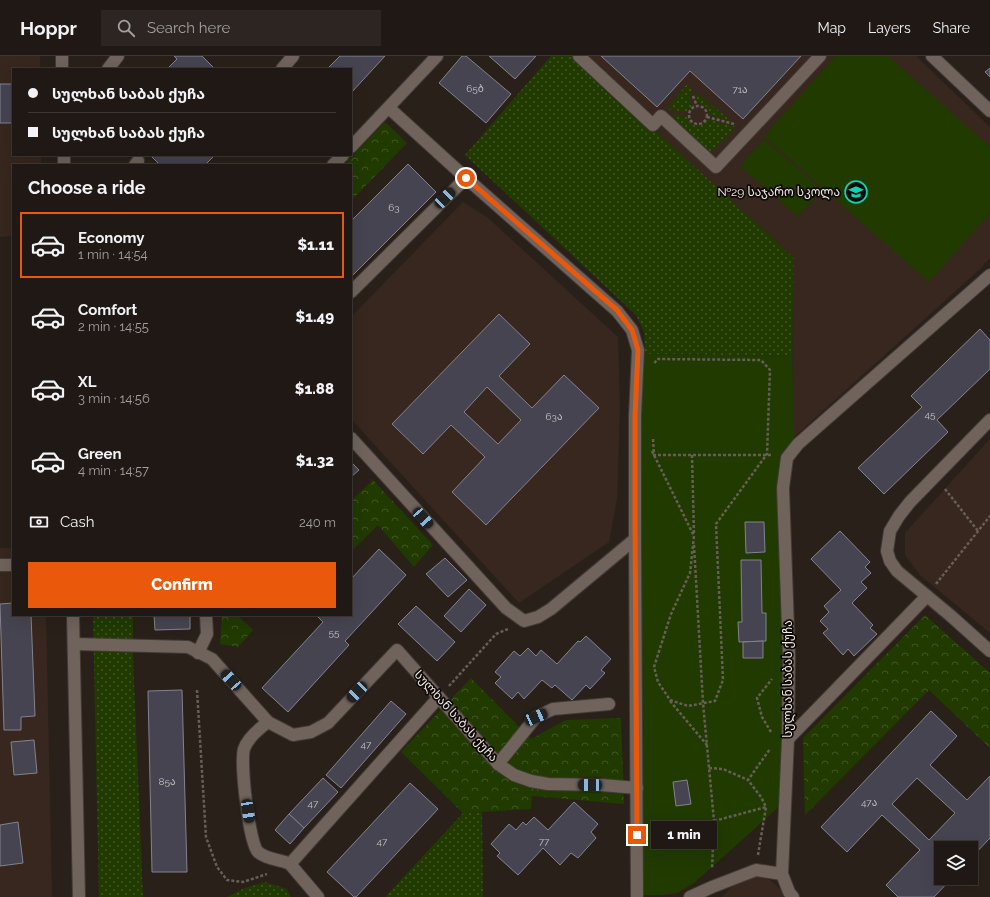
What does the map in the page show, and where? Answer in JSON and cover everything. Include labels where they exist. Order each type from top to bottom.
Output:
[{"type":"street","points":[[62,56],[62,68]]},
{"type":"street","points":[[109,68],[118,56]]},
{"type":"street","points":[[283,68],[294,56]]},
{"type":"street","points":[[352,145],[436,56]]},
{"type":"street","points":[[579,56],[653,125],[661,116],[716,167],[820,56]]},
{"type":"street","points":[[932,56],[990,111]]},
{"type":"street","points":[[388,108],[617,310],[632,330],[638,350],[635,416],[637,897]]},
{"type":"street","points":[[334,164],[342,156]]},
{"type":"street","points":[[352,291],[466,178]]},
{"type":"street","points":[[787,458],[798,444],[989,277]]},
{"type":"street","points":[[990,420],[910,502],[899,516],[890,531],[887,552],[890,561],[897,570],[990,651]]},
{"type":"street","points":[[352,439],[506,608],[524,621],[538,617],[551,609],[635,539]]},
{"type":"street","name":"სულხან საბას ქუჩა","points":[[787,458],[783,488],[789,656],[788,739],[782,874],[789,892],[794,897]]},
{"type":"street","points":[[0,566],[12,565]]},
{"type":"street","points":[[788,739],[927,596]]},
{"type":"street","points":[[73,616],[79,897]]},
{"type":"street","points":[[198,652],[206,634],[206,616]]},
{"type":"street","points":[[74,644],[188,648],[212,659],[268,722],[255,732],[244,749],[243,784],[252,838],[258,852],[266,857],[290,864],[318,897]]},
{"type":"street","name":"სულხან საბას ქუჩა","points":[[268,722],[293,735],[311,732],[328,723],[397,650],[498,764],[514,775],[531,781],[548,784],[601,785],[637,788]]},
{"type":"street","points":[[290,864],[439,697]]},
{"type":"street","points":[[498,764],[536,717],[553,709],[609,704]]},
{"type":"street","points":[[690,897],[756,870],[782,874]]},
{"type":"path","points":[[693,96],[696,106]]},
{"type":"path","points":[[700,106],[705,108],[707,117],[701,123],[693,122],[689,117],[689,114],[693,107],[700,106]]},
{"type":"path","points":[[707,117],[736,125]]},
{"type":"path","points":[[650,370],[657,359],[761,360],[770,370],[767,454],[716,524],[723,680],[715,701],[688,706],[670,700]]},
{"type":"path","points":[[652,433],[654,455]]},
{"type":"path","points":[[651,449],[694,536],[690,573],[671,614],[654,667],[658,682],[670,700],[707,745]]},
{"type":"path","points":[[654,455],[767,454],[787,458]]},
{"type":"path","points":[[692,455],[694,536],[703,703],[714,821],[712,887]]},
{"type":"path","points":[[935,476],[978,531]]},
{"type":"path","points":[[927,596],[990,516]]},
{"type":"path","points":[[439,697],[496,634],[524,621]]},
{"type":"path","points":[[197,690],[206,837],[217,867],[227,880],[244,882],[267,875],[274,859]]},
{"type":"path","points":[[748,780],[774,745]]},
{"type":"path","points":[[709,768],[723,769],[748,780],[761,796],[766,808],[756,870]]},
{"type":"path","points":[[666,834],[766,808]]},
{"type":"shaded area","points":[[0,56],[40,56],[40,68],[12,68],[12,156],[41,156],[41,164],[12,164],[12,236],[0,237]]},
{"type":"shaded area","name":"№29 საჯარო სკოლა","points":[[574,56],[916,56],[990,127],[990,258],[980,269],[794,437],[792,356],[794,258]]},
{"type":"shaded area","points":[[463,202],[487,217],[618,337],[620,407],[617,499],[609,542],[519,603],[352,420],[352,316]]},
{"type":"shaded area","points":[[990,439],[990,633],[920,575],[905,555],[905,533]]},
{"type":"shaded area","points":[[0,548],[12,548],[12,616],[46,616],[52,897],[0,897]]},
{"type":"shaded area","points":[[761,873],[788,897],[722,897],[742,875]]},
{"type":"green space","points":[[551,56],[574,56],[794,258],[792,356],[645,354],[644,332],[636,315],[465,155]]},
{"type":"green space","points":[[836,56],[888,56],[990,147],[990,213],[929,282],[764,136]]},
{"type":"green space","points":[[686,85],[693,90],[689,98],[693,105],[687,112],[667,109]]},
{"type":"green space","points":[[695,92],[733,122],[709,115],[706,106],[699,103],[695,96]]},
{"type":"green space","points":[[675,114],[687,117],[691,124],[697,126],[703,124],[709,119],[736,127],[707,156],[670,122]]},
{"type":"green space","points":[[385,122],[407,143],[352,200],[352,164],[345,164]]},
{"type":"green space","points":[[764,139],[822,190],[798,217],[740,166]]},
{"type":"green space","points":[[645,354],[792,356],[795,456],[784,470],[791,796],[694,883],[678,893],[663,895],[641,895],[640,413]]},
{"type":"green space","points":[[373,480],[433,545],[414,567],[378,525],[352,551],[352,500]]},
{"type":"green space","points":[[925,615],[990,673],[990,748],[929,690],[805,815],[803,738]]},
{"type":"green space","points":[[93,616],[133,616],[133,657],[143,897],[99,897]]},
{"type":"green space","points":[[222,616],[238,616],[253,630],[238,647],[220,644]]},
{"type":"green space","points":[[471,678],[531,739],[566,720],[621,718],[624,804],[532,796],[531,809],[463,813],[401,752]]},
{"type":"green space","points":[[482,812],[483,897],[385,897],[463,813]]},
{"type":"green space","points":[[265,882],[287,889],[291,897],[227,897],[245,888]]},
{"type":"building","points":[[174,56],[202,56],[214,68],[168,68],[177,59]]},
{"type":"building","points":[[340,56],[385,56],[352,92],[352,68],[328,68]]},
{"type":"building","points":[[462,56],[466,56],[511,94],[486,123],[439,83]]},
{"type":"building","points":[[489,56],[536,56],[515,79]]},
{"type":"building","points":[[601,56],[801,56],[743,119],[690,71],[657,107]]},
{"type":"building","points":[[990,68],[990,77],[985,72]]},
{"type":"building","points":[[0,84],[12,84],[12,123],[0,123]]},
{"type":"building","points":[[151,156],[214,156],[206,164],[159,164]]},
{"type":"building","points":[[408,164],[436,192],[352,276],[352,220]]},
{"type":"building","points":[[499,314],[530,344],[499,376],[532,408],[564,375],[599,408],[486,525],[452,492],[485,457],[451,425],[423,454],[392,424]],"holes":[[[487,387],[521,420],[498,444],[464,412]]]},
{"type":"building","points":[[980,329],[990,340],[990,369],[937,420],[948,432],[884,494],[858,468],[922,407],[911,396]]},
{"type":"building","points":[[352,463],[359,470],[352,476]]},
{"type":"building","points":[[745,522],[764,522],[765,552],[746,553]]},
{"type":"building","points":[[840,531],[870,562],[865,567],[871,573],[861,582],[867,588],[852,603],[873,625],[870,628],[877,634],[854,656],[848,649],[843,655],[823,633],[828,629],[820,621],[829,612],[824,606],[841,590],[811,559]]},
{"type":"building","points":[[379,549],[406,575],[345,641],[349,645],[288,712],[262,688],[323,622],[317,616],[352,616],[352,578]]},
{"type":"building","points":[[445,558],[467,580],[448,597],[426,574]]},
{"type":"building","points":[[741,560],[761,560],[762,613],[766,613],[766,641],[739,642],[738,622],[742,622]]},
{"type":"building","points":[[469,589],[486,605],[461,632],[444,616]]},
{"type":"building","points":[[12,603],[12,616],[31,616],[35,716],[21,717],[21,730],[4,730],[0,604]]},
{"type":"building","points":[[416,606],[455,642],[437,661],[398,624]]},
{"type":"building","points":[[154,616],[190,616],[190,629],[155,630]]},
{"type":"building","points":[[586,636],[611,659],[601,670],[605,673],[590,689],[586,685],[572,700],[555,685],[552,688],[542,680],[524,699],[518,692],[512,699],[495,683],[501,677],[495,672],[514,651],[520,656],[528,648],[536,656],[541,650],[557,664],[578,641],[580,642]]},
{"type":"building","points":[[763,641],[763,658],[743,658],[743,642]]},
{"type":"building","points":[[182,690],[187,872],[152,872],[148,691]]},
{"type":"building","points":[[391,701],[406,714],[341,788],[326,775]]},
{"type":"building","points":[[931,711],[957,736],[930,765],[967,800],[990,776],[990,838],[978,851],[978,841],[934,841],[934,885],[945,885],[934,897],[898,897],[886,885],[920,850],[882,815],[847,852],[821,827]],"holes":[[[917,778],[955,813],[929,840],[892,804]]]},
{"type":"building","points":[[34,740],[37,773],[14,775],[11,742]]},
{"type":"building","points":[[323,778],[338,792],[304,828],[289,814]]},
{"type":"building","points":[[687,780],[691,804],[676,806],[673,782]]},
{"type":"building","points":[[410,783],[438,809],[356,897],[354,897],[327,872]]},
{"type":"building","points":[[574,802],[598,824],[591,832],[596,838],[578,858],[571,853],[560,865],[543,848],[518,875],[497,856],[500,853],[491,844],[509,824],[516,830],[523,822],[526,825],[534,817],[548,830]]},
{"type":"building","points":[[289,814],[304,828],[290,844],[275,830]]},
{"type":"building","points":[[18,822],[23,863],[0,866],[0,825]]},
{"type":"place","name":"№29 საჯარო სკოლა","points":[[856,192]]},
{"type":"route","points":[[466,178],[617,310],[632,330],[638,350],[635,416],[637,835]]}]
